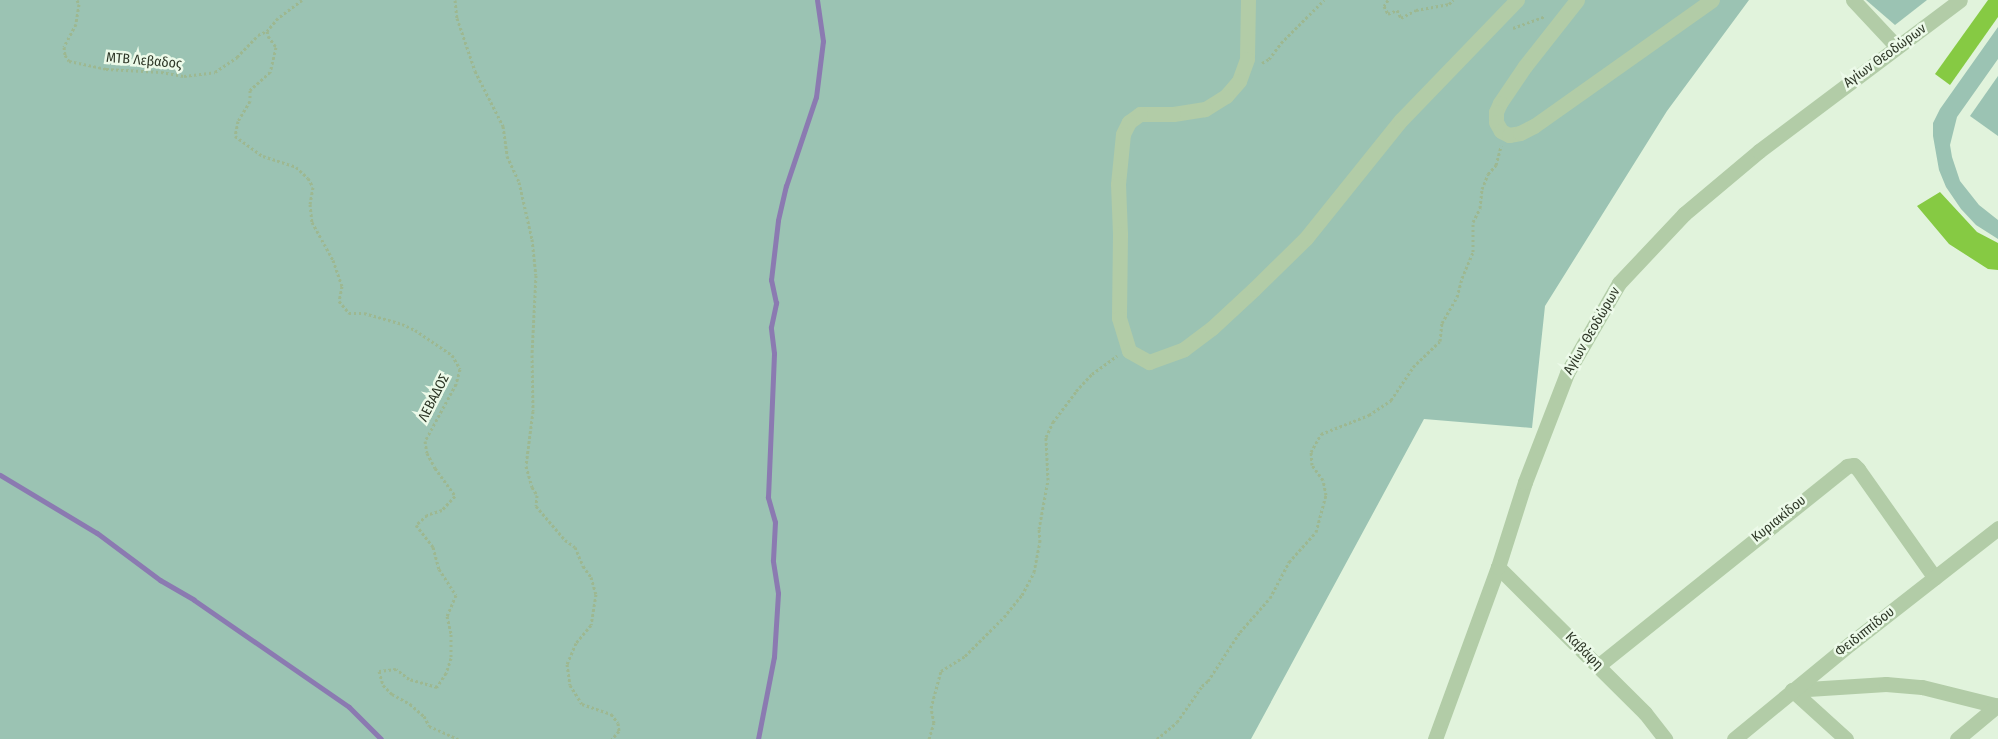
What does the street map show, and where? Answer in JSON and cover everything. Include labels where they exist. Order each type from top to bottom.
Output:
[{"type":"street","points":[[1248,0],[1247,59],[1239,81],[1226,96],[1205,108],[1173,114],[1140,114],[1129,122],[1123,134],[1118,184],[1120,234],[1119,318],[1129,352],[1149,362],[1184,349],[1212,328],[1306,238],[1401,120],[1518,0]]},
{"type":"street","points":[[1577,0],[1500,103],[1496,112],[1496,122],[1501,131],[1509,135],[1520,133],[1534,126],[1712,0]]},
{"type":"street","points":[[1853,0],[1897,47]]},
{"type":"street","name":"Αγίων Θεοδώρων","points":[[1435,739],[1498,567],[1525,482],[1567,372],[1618,283],[1684,214],[1760,151],[1960,0]]},
{"type":"street","name":"Κυριακίδου","points":[[1599,665],[1847,466],[1854,465],[1858,469],[1935,578]]},
{"type":"street","name":"Φειδιππίδου","points":[[1734,739],[1792,690],[1998,528]]},
{"type":"street","name":"Καβάφη","points":[[1498,567],[1599,665],[1645,713],[1665,739]]},
{"type":"street","points":[[1792,690],[1886,684],[1922,687],[1998,706]]},
{"type":"street","points":[[1792,690],[1846,739]]},
{"type":"street","points":[[1957,739],[1998,706]]},
{"type":"path","name":"ΜΤΒ Λεβαδος","points":[[77,0],[79,4],[76,24],[64,47],[65,55],[69,61],[106,69],[192,76],[215,72],[237,57],[258,35],[267,31]]},
{"type":"path","points":[[267,31],[278,18],[302,0]]},
{"type":"path","points":[[455,0],[455,10],[465,45],[489,102],[503,126],[507,156],[519,182],[532,239],[536,275],[532,355],[533,411],[526,466],[532,487],[537,495],[536,506],[565,540],[575,547],[583,566],[591,577],[596,594],[591,624],[576,643],[567,664],[570,685],[582,704],[611,714],[618,723],[619,731],[612,739]]},
{"type":"path","points":[[1242,73],[1269,59],[1281,43],[1324,0]]},
{"type":"path","points":[[1388,0],[1384,6],[1388,14],[1397,10],[1401,18],[1416,10],[1450,4],[1453,0]]},
{"type":"path","points":[[1490,28],[1510,29],[1542,17],[1561,19]]},
{"type":"path","name":"ΛΕΒΑΔΟΣ","points":[[267,31],[268,36],[276,47],[270,72],[250,90],[250,101],[238,121],[235,136],[263,156],[296,167],[308,178],[313,187],[310,204],[312,222],[333,260],[342,286],[339,300],[349,313],[364,313],[402,324],[415,330],[452,355],[460,369],[456,384],[425,441],[427,452],[435,468],[455,496],[442,510],[427,515],[416,525],[433,547],[440,569],[456,595],[446,616],[451,634],[451,658],[446,673],[437,687],[409,679],[396,669],[379,671],[384,685],[392,694],[410,704],[424,716],[429,726],[458,739]]},
{"type":"path","points":[[1157,739],[1177,722],[1202,686],[1208,681],[1240,632],[1270,598],[1289,562],[1316,532],[1326,495],[1323,480],[1312,465],[1311,452],[1321,434],[1369,415],[1391,400],[1413,366],[1440,341],[1442,323],[1457,297],[1462,278],[1473,252],[1473,222],[1480,208],[1482,189],[1488,174],[1496,165],[1500,155],[1501,131]]},
{"type":"path","points":[[929,739],[934,723],[931,708],[941,671],[965,656],[1004,617],[1022,595],[1034,572],[1048,480],[1046,437],[1053,422],[1092,374],[1122,353],[1129,352]]},
{"type":"green space","points":[[0,0],[1749,0],[1667,111],[1545,306],[1532,428],[1424,419],[1251,739],[0,739]]},
{"type":"green space","points":[[1866,0],[1927,0],[1895,25]]},
{"type":"green space","points":[[1998,27],[1998,59],[1957,117],[1950,145],[1960,181],[1979,205],[1998,220],[1998,239],[1976,225],[1961,209],[1946,187],[1939,170],[1933,136],[1933,123],[1940,109]]},
{"type":"green space","points":[[1998,76],[1998,136],[1970,116]]},
{"type":"building","points":[[1988,0],[1998,0],[1998,17],[1950,85],[1935,74]]},
{"type":"building","points":[[1940,192],[1977,232],[1998,243],[1998,270],[1988,269],[1949,244],[1917,206]]},
{"type":"waterway","points":[[758,739],[774,657],[778,593],[773,560],[775,522],[768,497],[774,353],[771,327],[776,303],[771,280],[778,220],[786,186],[816,97],[823,41],[817,0]]},
{"type":"waterway","points":[[0,475],[97,533],[160,580],[194,600],[349,707],[381,739]]}]
